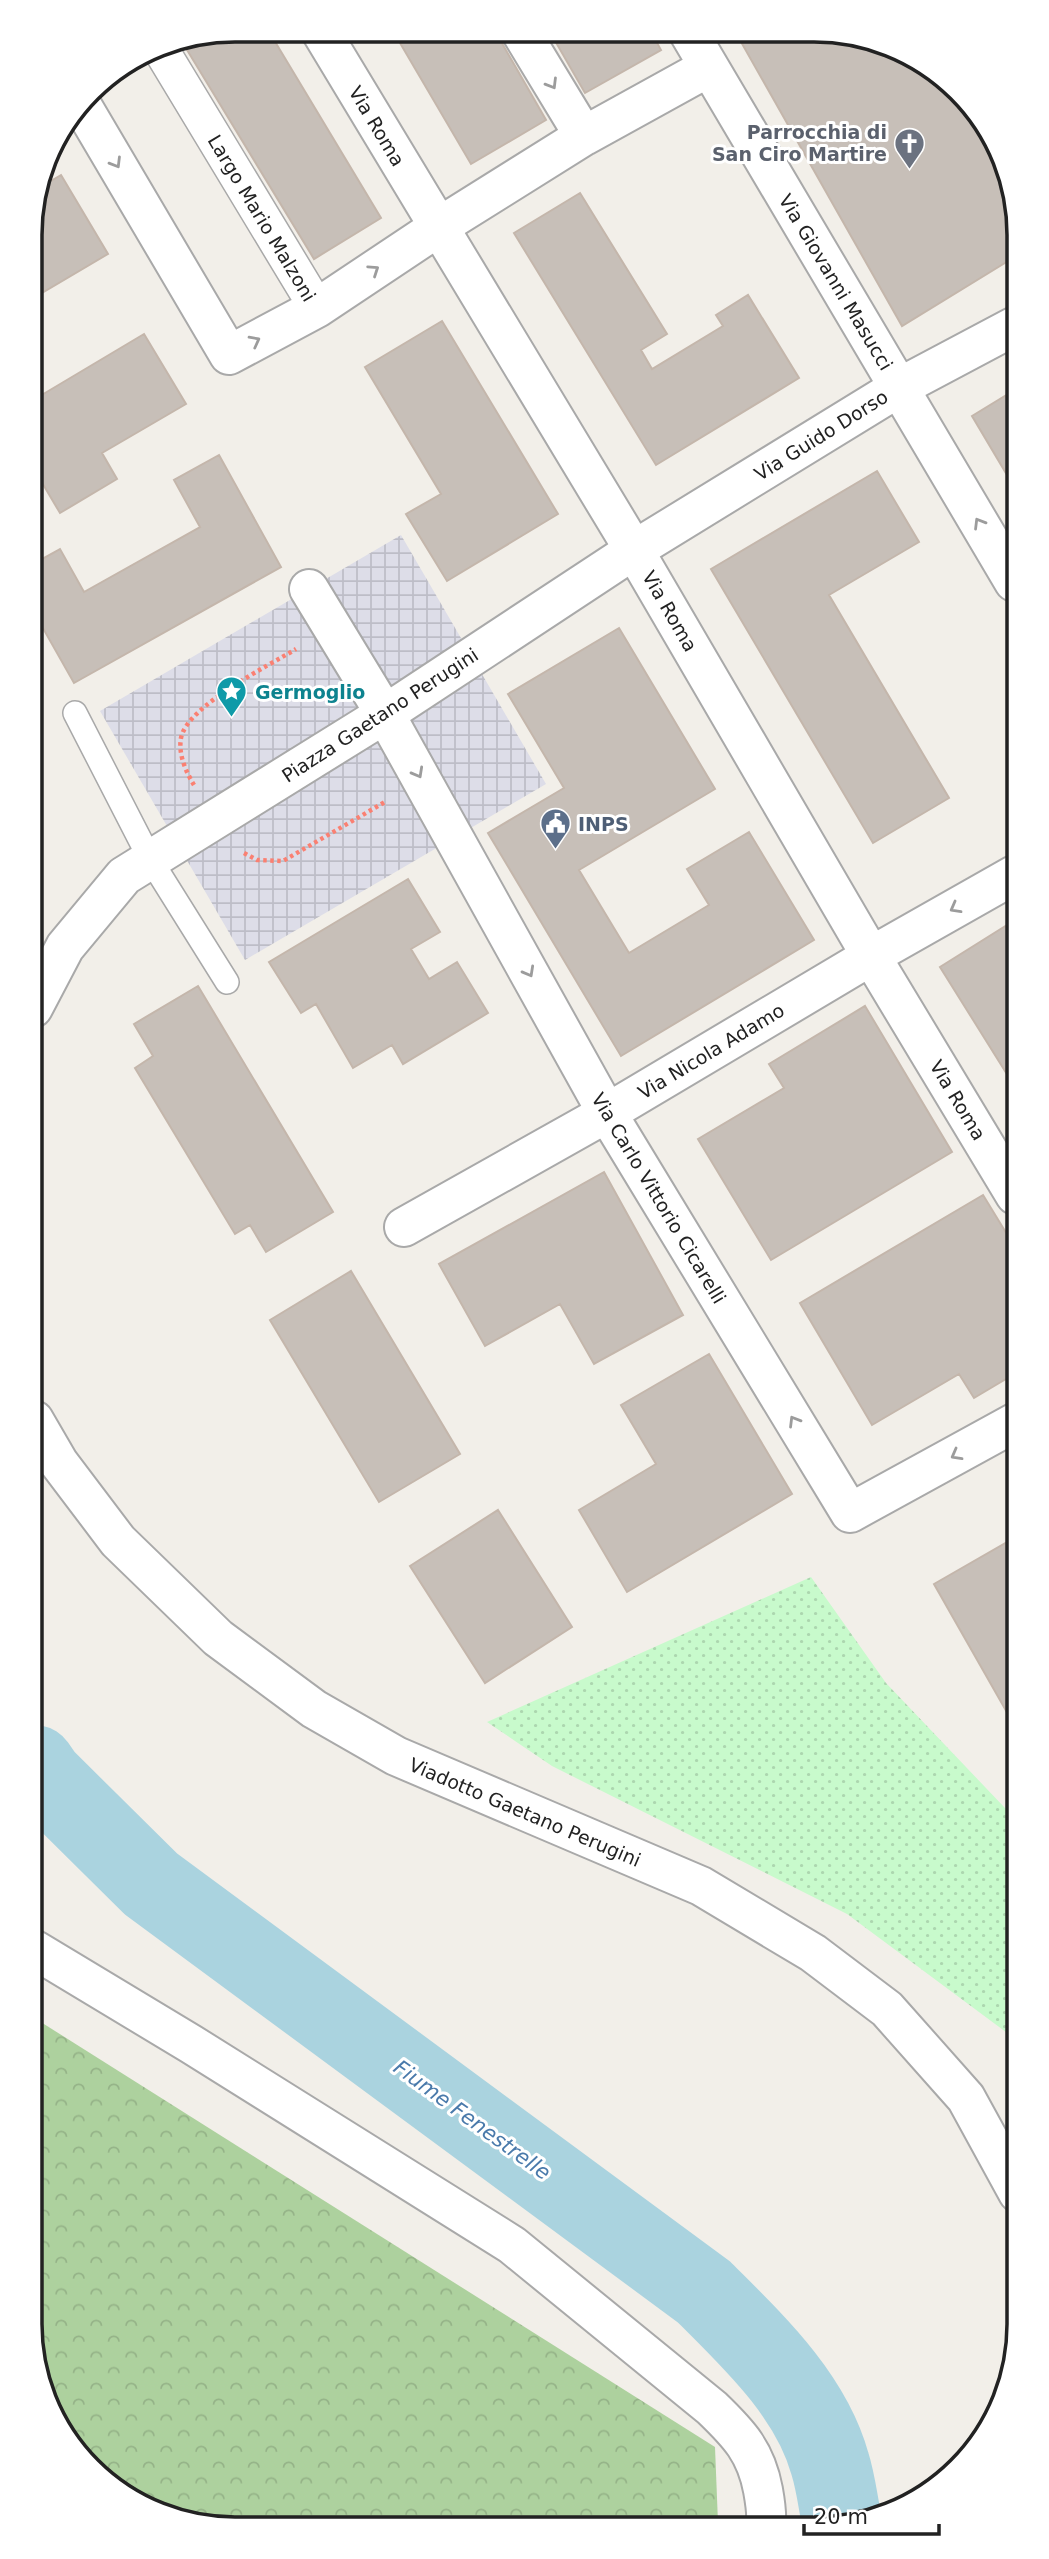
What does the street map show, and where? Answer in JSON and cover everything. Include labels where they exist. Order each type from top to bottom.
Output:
[{"type":"street","name":"Via Roma","points":[[327,42],[437,228],[634,550],[871,956],[1007,1182]]},
{"type":"street","points":[[527,42],[584,136]]},
{"type":"street","name":"Via Giovanni Masucci","points":[[694,42],[1007,570]]},
{"type":"street","name":"Largo Mario Malzoni","points":[[86,113],[229,355],[317,308],[164,56]]},
{"type":"street","points":[[317,308],[437,228],[584,136],[709,67]]},
{"type":"street","name":"Via Guido Dorso","points":[[634,550],[898,388],[1007,330]]},
{"type":"street","name":"Piazza Gaetano Perugini","points":[[137,868],[385,714],[634,550]]},
{"type":"street","name":"Via Carlo Vittorio Cicarelli","points":[[309,589],[385,714],[607,1113],[850,1513],[1007,1427]]},
{"type":"street","points":[[42,991],[65,947],[137,868]]},
{"type":"street","name":"Via Nicola Adamo","points":[[404,1227],[607,1113],[871,956],[1007,879]]},
{"type":"street","name":"Viadotto Gaetano Perugini","points":[[42,1434],[59,1464],[118,1541],[218,1638],[314,1709],[396,1756],[701,1886],[813,1954],[887,2009],[966,2098],[1007,2173]]},
{"type":"street","points":[[42,1954],[512,2245],[712,2408],[740,2434],[758,2467],[767,2517]]},
{"type":"lane","points":[[75,713],[137,868],[227,982]]},
{"type":"green space","points":[[811,1577],[886,1683],[1007,1808],[1007,2033],[847,1914],[552,1766],[487,1722]]},
{"type":"green space","points":[[42,2023],[715,2447],[718,2517],[222,2517],[173,2507],[128,2484],[90,2451],[75,2431],[57,2398],[44,2349]]},
{"type":"shaded area","points":[[401,535],[546,784],[245,960],[100,711]]},
{"type":"building","points":[[235,42],[275,42],[381,218],[314,259],[186,49]]},
{"type":"building","points":[[399,42],[501,42],[546,120],[471,164]]},
{"type":"building","points":[[556,42],[657,42],[661,50],[585,93]]},
{"type":"building","name":"Parrocchia di San Ciro Martire","points":[[741,42],[839,44],[876,52],[899,62],[941,90],[959,108],[987,150],[1000,185],[1005,210],[1007,262],[902,326]]},
{"type":"building","points":[[61,175],[108,254],[42,293],[42,222],[50,181]]},
{"type":"building","points":[[580,193],[667,334],[641,350],[652,369],[723,326],[716,315],[748,295],[799,378],[656,465],[514,233]]},
{"type":"building","points":[[442,321],[558,514],[447,581],[406,514],[441,494],[365,367]]},
{"type":"building","points":[[144,334],[186,404],[102,453],[117,479],[60,513],[42,483],[42,395]]},
{"type":"building","points":[[1007,395],[1007,475],[972,416]]},
{"type":"building","points":[[219,455],[281,567],[74,683],[42,626],[42,559],[60,549],[84,592],[200,527],[174,480]]},
{"type":"building","points":[[877,471],[919,542],[829,595],[949,798],[873,843],[711,569]]},
{"type":"building","name":"INPS","points":[[619,628],[715,789],[579,870],[629,953],[709,905],[687,869],[749,832],[814,940],[621,1056],[488,833],[564,788],[508,694]]},
{"type":"building","points":[[408,879],[440,932],[411,949],[429,979],[457,962],[488,1013],[403,1064],[392,1045],[353,1068],[316,1004],[301,1013],[269,962]]},
{"type":"building","points":[[1007,925],[1007,1074],[940,967]]},
{"type":"building","points":[[198,986],[333,1212],[266,1252],[250,1225],[235,1234],[135,1068],[153,1056],[134,1024]]},
{"type":"building","points":[[865,1006],[952,1152],[771,1260],[698,1139],[784,1088],[769,1064]]},
{"type":"building","points":[[604,1172],[683,1315],[594,1364],[560,1304],[485,1346],[439,1264]]},
{"type":"building","points":[[983,1195],[1007,1234],[1007,1378],[974,1398],[959,1374],[872,1425],[800,1303]]},
{"type":"building","points":[[351,1271],[460,1454],[379,1502],[270,1320]]},
{"type":"building","points":[[709,1354],[792,1494],[627,1592],[579,1510],[656,1464],[621,1405]]},
{"type":"building","points":[[498,1510],[572,1627],[485,1683],[410,1566]]},
{"type":"building","points":[[1007,1542],[1007,1712],[934,1584]]},
{"type":"waterway","name":"Fiume Fenestrelle","points":[[42,1775],[151,1884],[704,2292],[742,2330],[795,2392],[821,2439],[830,2464],[841,2515]]},
{"type":"place","name":"Parrocchia di San Ciro Martire","points":[[910,170]]},
{"type":"place","name":"Germoglio","points":[[232,719]]},
{"type":"place","name":"INPS","points":[[555,851]]}]
